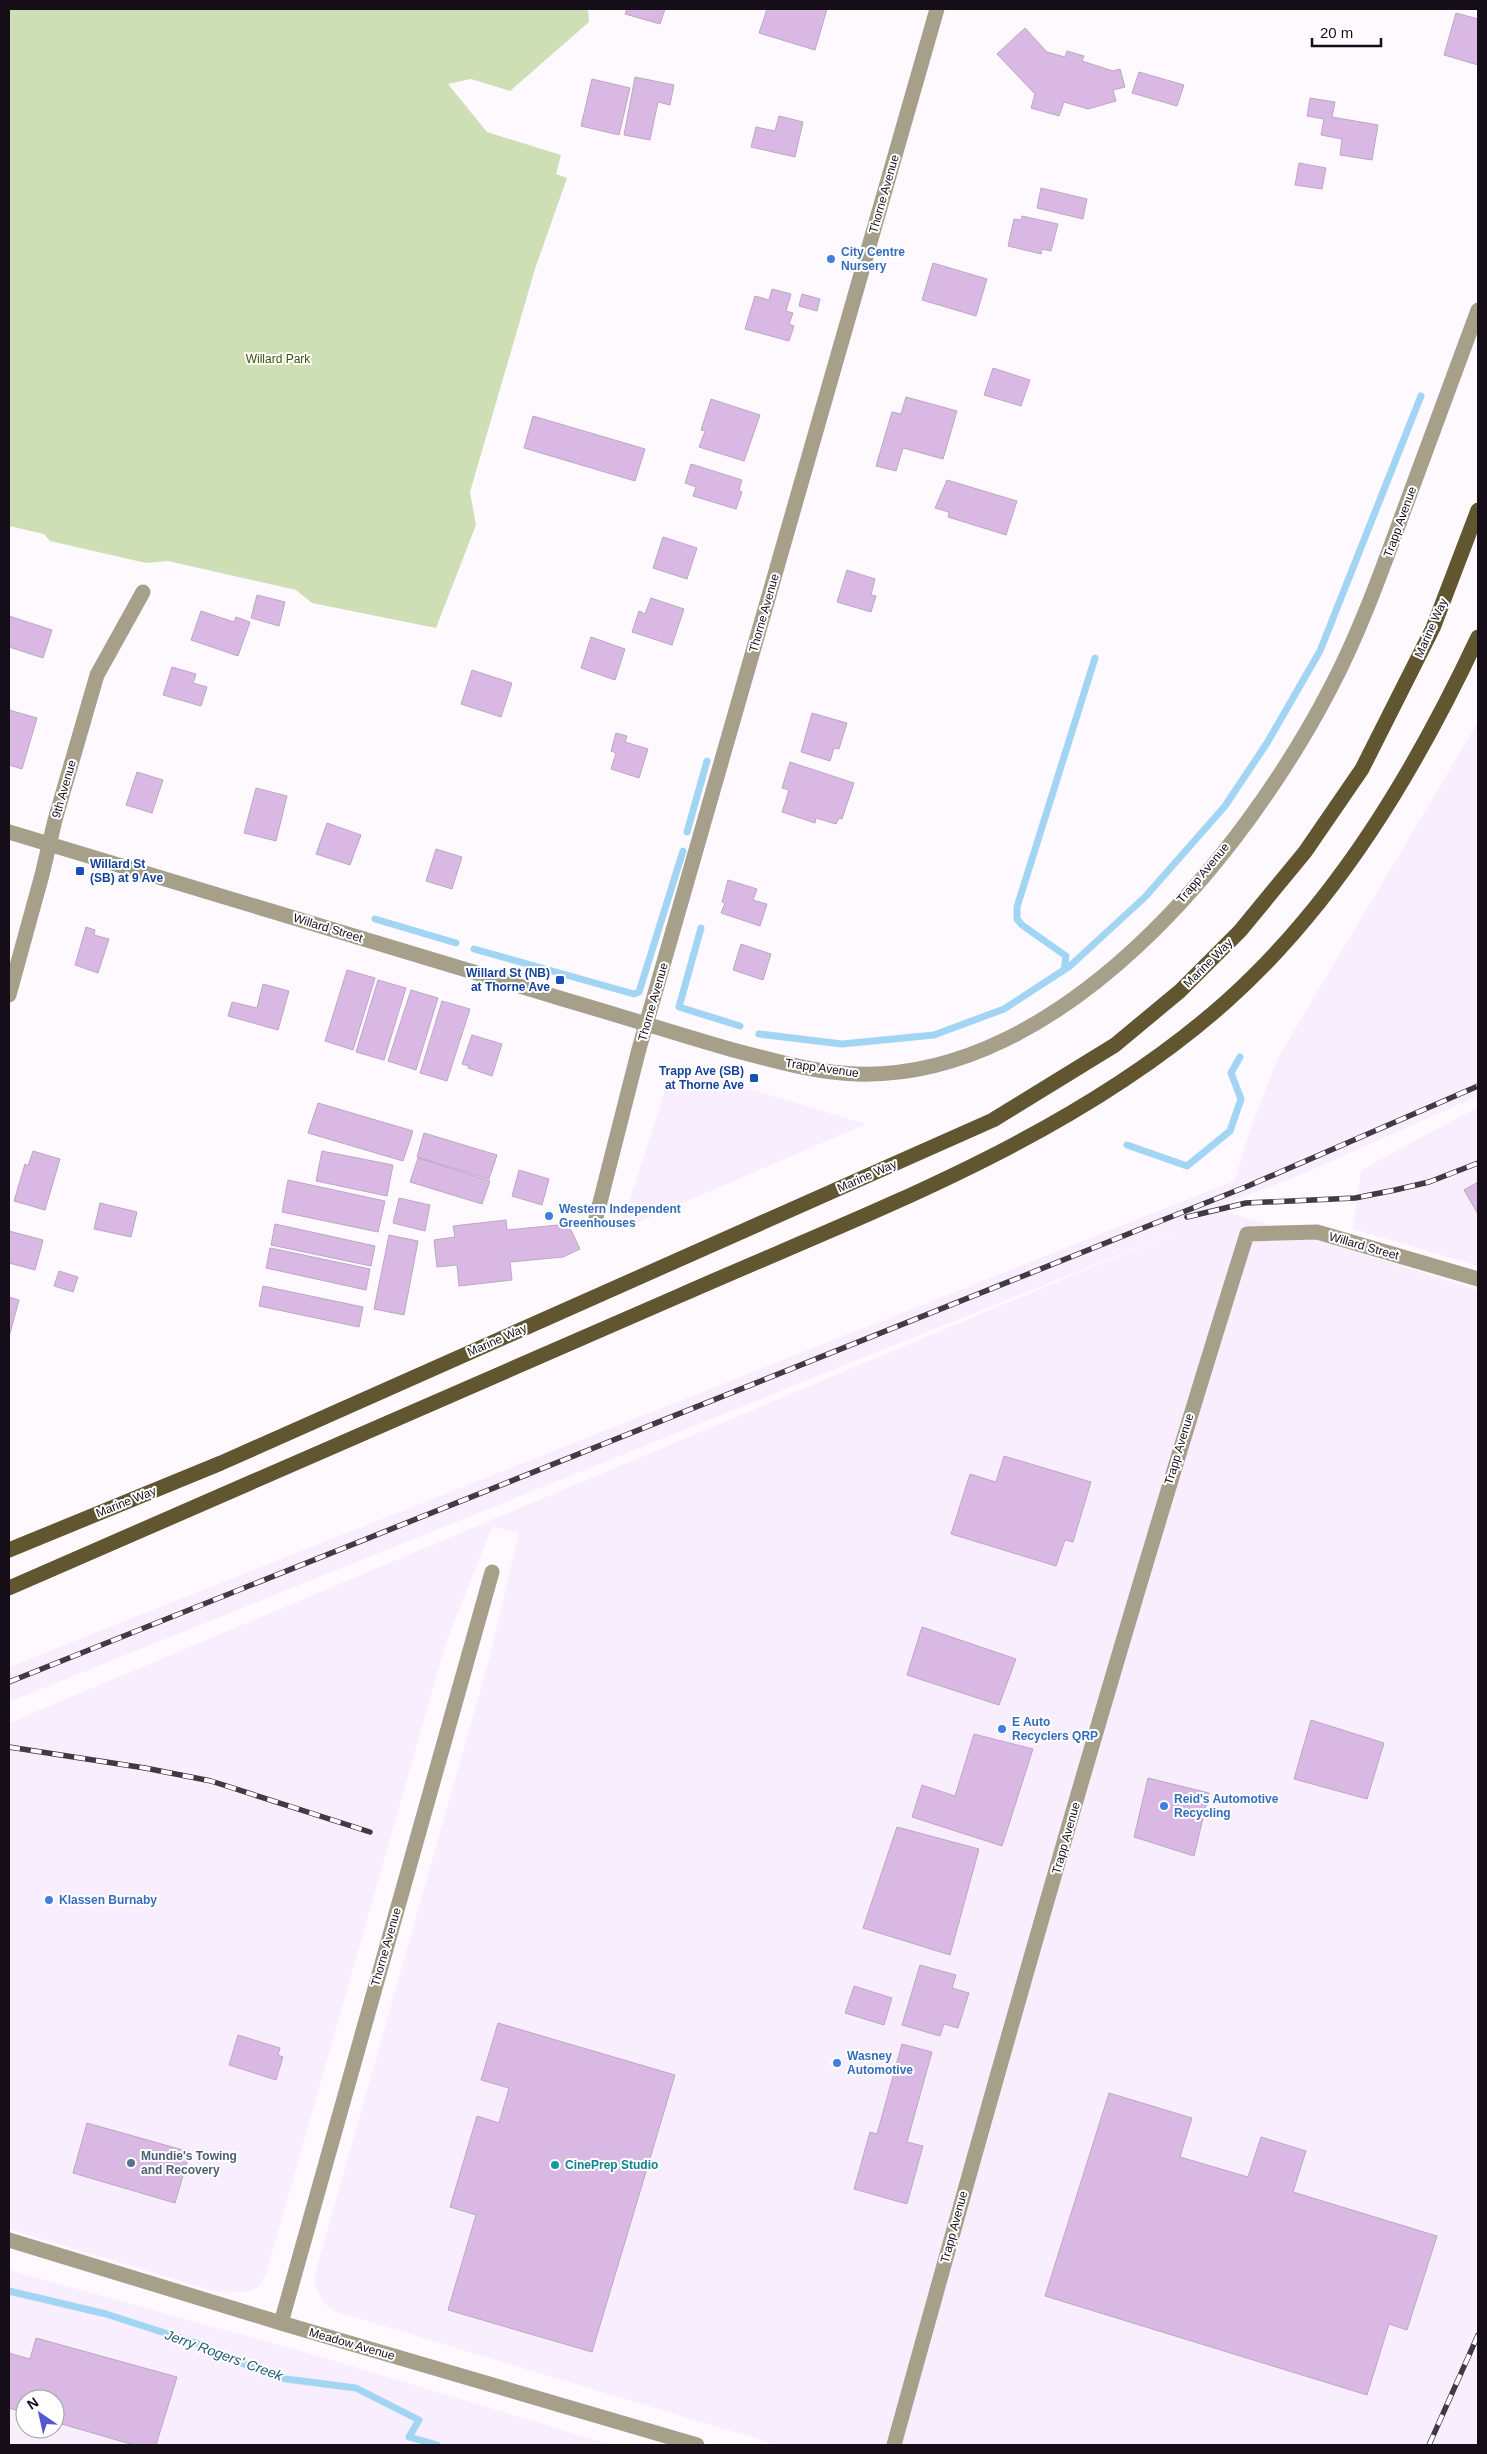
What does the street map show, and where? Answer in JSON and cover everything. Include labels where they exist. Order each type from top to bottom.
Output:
[{"type":"main road","name":"Marine Way","points":[[9,1550],[221,1463],[993,1120],[1115,1045],[1180,991],[1240,931],[1305,852],[1357,776],[1433,628],[1478,510]]},
{"type":"main road","points":[[9,1588],[932,1185],[1100,1096],[1167,1050],[1227,1001],[1308,917],[1343,874],[1401,782],[1453,690],[1478,637]]},
{"type":"street","name":"Thorne Avenue","points":[[596,1218],[647,1024],[937,9]]},
{"type":"street","name":"Trapp Avenue","points":[[647,1024],[784,1064],[856,1074],[901,1071],[944,1064],[1009,1039],[1064,1006],[1099,980],[1188,894],[1259,804],[1302,739],[1331,687],[1383,568],[1478,310]]},
{"type":"street","name":"9th Avenue","points":[[9,994],[97,675],[143,592]]},
{"type":"street","name":"Willard Street","points":[[9,832],[647,1024]]},
{"type":"street","name":"Willard Street","points":[[1247,1234],[1317,1232],[1478,1279]]},
{"type":"street","name":"Trapp Avenue","points":[[894,2445],[995,2080],[1162,1503],[1247,1234]]},
{"type":"street","name":"Thorne Avenue","points":[[281,2323],[492,1572]]},
{"type":"street","name":"Meadow Avenue","points":[[9,2240],[281,2323],[697,2445]]},
{"type":"shaded area","points":[[1478,722],[1478,1096],[1305,1173],[1228,1203],[1225,1211],[1478,1290],[1478,2445],[777,2445],[334,2311],[325,2304],[316,2288],[315,2274],[490,1656],[519,1532],[492,1527],[446,1643],[267,2271],[259,2287],[247,2292],[213,2291],[9,2229],[9,1723],[1178,1231],[9,1702],[9,1667],[1234,1181],[1253,1122],[1278,1058]]},
{"type":"shaded area","points":[[673,1066],[866,1124],[620,1230]]},
{"type":"shaded area","points":[[1478,1107],[1478,1266],[1353,1229],[1361,1170]]},
{"type":"shaded area","points":[[9,2270],[315,2355],[612,2445],[9,2445]]},
{"type":"green space","name":"Willard Park","points":[[9,9],[588,9],[589,22],[510,91],[471,79],[448,84],[487,132],[561,155],[556,174],[567,178],[535,269],[470,492],[476,525],[436,628],[312,603],[296,590],[168,561],[146,563],[50,541],[44,534],[9,526]]},
{"type":"building","points":[[627,9],[665,9],[660,24],[625,14]]},
{"type":"building","points":[[767,9],[827,9],[815,50],[759,33]]},
{"type":"building","points":[[1456,13],[1478,19],[1478,65],[1444,55]]},
{"type":"building","points":[[1025,28],[1047,52],[1065,57],[1067,51],[1084,56],[1082,61],[1113,71],[1120,69],[1125,87],[1113,90],[1116,101],[1088,109],[1064,102],[1059,116],[1031,108],[1035,94],[997,54]]},
{"type":"building","points":[[1139,72],[1184,85],[1177,106],[1132,93]]},
{"type":"building","points":[[635,77],[674,85],[670,105],[658,102],[650,140],[624,135]]},
{"type":"building","points":[[592,79],[630,88],[619,135],[581,126]]},
{"type":"building","points":[[1310,98],[1335,102],[1332,117],[1378,125],[1372,160],[1340,155],[1342,139],[1321,135],[1324,119],[1307,116]]},
{"type":"building","points":[[779,116],[803,122],[795,157],[751,147],[756,127],[775,131]]},
{"type":"building","points":[[1299,163],[1326,168],[1322,189],[1295,185]]},
{"type":"building","points":[[1041,188],[1087,199],[1083,219],[1037,208]]},
{"type":"building","points":[[1022,216],[1058,224],[1051,251],[1042,249],[1041,254],[1008,246],[1014,219],[1021,220]]},
{"type":"building","points":[[933,263],[987,279],[976,316],[922,300]]},
{"type":"building","points":[[772,289],[791,294],[786,311],[793,313],[789,324],[794,326],[789,341],[745,329],[755,296],[769,300]]},
{"type":"building","points":[[802,294],[820,299],[817,311],[799,306]]},
{"type":"building","points":[[993,368],[1030,380],[1021,406],[984,395]]},
{"type":"building","points":[[906,397],[957,411],[943,459],[903,448],[896,471],[876,466],[892,412],[901,414]]},
{"type":"building","points":[[711,399],[760,415],[744,461],[699,447],[705,431],[701,430]]},
{"type":"building","points":[[533,416],[645,449],[635,481],[524,448]]},
{"type":"building","points":[[691,464],[742,480],[739,490],[742,492],[736,509],[693,496],[696,487],[685,483]]},
{"type":"building","points":[[947,480],[1017,501],[1006,535],[948,517],[949,512],[935,508]]},
{"type":"building","points":[[663,537],[697,548],[687,579],[653,568]]},
{"type":"building","points":[[847,570],[875,579],[871,595],[876,596],[871,612],[837,602]]},
{"type":"building","points":[[257,595],[285,602],[279,626],[251,618]]},
{"type":"building","points":[[651,598],[684,609],[672,645],[632,632],[639,611],[645,614]]},
{"type":"building","points":[[201,611],[234,622],[236,617],[250,622],[238,656],[191,640]]},
{"type":"building","points":[[9,616],[52,630],[43,658],[9,647]]},
{"type":"building","points":[[591,637],[625,649],[615,680],[581,668]]},
{"type":"building","points":[[172,667],[196,674],[193,683],[207,687],[201,706],[163,695]]},
{"type":"building","points":[[472,670],[512,683],[501,717],[461,704]]},
{"type":"building","points":[[9,710],[37,718],[22,769],[9,765]]},
{"type":"building","points":[[812,713],[847,723],[839,749],[834,748],[830,761],[801,752]]},
{"type":"building","points":[[616,733],[627,736],[625,742],[648,749],[639,778],[611,769],[616,753],[611,751]]},
{"type":"building","points":[[790,762],[854,783],[842,819],[839,818],[836,824],[816,818],[815,823],[782,812],[789,790],[782,788]]},
{"type":"building","points":[[137,772],[163,780],[152,813],[126,805]]},
{"type":"building","points":[[256,788],[287,796],[276,841],[244,833]]},
{"type":"building","points":[[327,823],[361,835],[350,865],[316,854]]},
{"type":"building","points":[[436,849],[462,857],[452,889],[426,881]]},
{"type":"building","points":[[728,880],[757,889],[753,900],[767,904],[760,926],[721,913],[725,903],[722,902]]},
{"type":"building","points":[[86,927],[95,930],[94,935],[109,939],[98,973],[75,965]]},
{"type":"building","points":[[741,944],[771,954],[763,980],[733,970]]},
{"type":"building","points":[[347,970],[375,978],[353,1050],[325,1041]]},
{"type":"building","points":[[378,980],[406,988],[384,1060],[356,1052]]},
{"type":"building","points":[[263,984],[289,991],[278,1030],[228,1016],[232,1002],[257,1008]]},
{"type":"building","points":[[411,990],[438,998],[416,1070],[388,1061]]},
{"type":"building","points":[[442,1001],[470,1009],[447,1081],[420,1073]]},
{"type":"building","points":[[472,1035],[502,1044],[492,1076],[462,1064]]},
{"type":"building","points":[[318,1103],[413,1131],[403,1161],[308,1133]]},
{"type":"building","points":[[424,1133],[497,1155],[489,1179],[417,1157]]},
{"type":"building","points":[[33,1151],[60,1159],[45,1210],[14,1201],[25,1164],[28,1166]]},
{"type":"building","points":[[322,1151],[393,1165],[387,1196],[316,1181]]},
{"type":"building","points":[[418,1158],[490,1181],[482,1204],[410,1182]]},
{"type":"building","points":[[519,1170],[549,1179],[542,1205],[512,1196]]},
{"type":"building","points":[[288,1180],[385,1201],[378,1232],[282,1212]]},
{"type":"building","points":[[1478,1182],[1478,1214],[1464,1190]]},
{"type":"building","points":[[399,1198],[430,1205],[425,1231],[393,1223]]},
{"type":"building","points":[[100,1203],[137,1212],[131,1237],[94,1229]]},
{"type":"building","points":[[506,1220],[507,1230],[568,1224],[580,1249],[563,1257],[510,1262],[512,1280],[459,1286],[457,1265],[437,1267],[434,1240],[455,1237],[453,1226]]},
{"type":"building","points":[[275,1224],[375,1246],[371,1266],[271,1245]]},
{"type":"building","points":[[9,1231],[43,1240],[35,1270],[9,1263]]},
{"type":"building","points":[[389,1235],[418,1241],[404,1315],[374,1309]]},
{"type":"building","points":[[270,1248],[370,1269],[366,1290],[266,1268]]},
{"type":"building","points":[[59,1271],[78,1277],[73,1292],[54,1286]]},
{"type":"building","points":[[263,1286],[363,1307],[359,1327],[259,1306]]},
{"type":"building","points":[[9,1297],[19,1300],[9,1337]]},
{"type":"building","points":[[1004,1456],[1091,1482],[1073,1542],[1065,1540],[1056,1566],[951,1534],[970,1474],[996,1482]]},
{"type":"building","points":[[922,1627],[1016,1659],[999,1705],[907,1675]]},
{"type":"building","points":[[1311,1720],[1384,1743],[1367,1799],[1294,1779]]},
{"type":"building","points":[[974,1734],[1033,1749],[1002,1846],[912,1817],[922,1785],[955,1796]]},
{"type":"building","points":[[1148,1778],[1209,1793],[1194,1856],[1134,1837]]},
{"type":"building","points":[[897,1827],[979,1849],[950,1955],[863,1928]]},
{"type":"building","points":[[920,1965],[956,1975],[952,1988],[969,1993],[958,2028],[944,2024],[940,2036],[902,2025]]},
{"type":"building","points":[[854,1986],[892,1998],[884,2025],[845,2013]]},
{"type":"building","name":"CinePrep Studio","points":[[498,2023],[675,2075],[592,2352],[448,2310],[476,2215],[450,2207],[477,2116],[499,2123],[509,2088],[481,2080]]},
{"type":"building","points":[[238,2035],[280,2048],[278,2055],[283,2057],[276,2080],[229,2065]]},
{"type":"building","points":[[902,2044],[932,2052],[907,2142],[923,2146],[907,2204],[854,2189],[870,2132],[877,2134]]},
{"type":"building","points":[[1109,2093],[1192,2118],[1180,2157],[1248,2177],[1261,2137],[1306,2151],[1293,2192],[1437,2236],[1407,2330],[1389,2324],[1367,2395],[1045,2296]]},
{"type":"building","name":"Mundie's Towing and Recovery","points":[[87,2123],[190,2152],[175,2203],[73,2173]]},
{"type":"building","points":[[36,2338],[177,2377],[156,2445],[134,2445],[65,2425],[65,2389],[15,2389],[15,2410],[9,2408],[9,2353],[30,2359]]},
{"type":"waterway","points":[[759,1034],[842,1044],[934,1035],[1004,1009],[1070,966],[1145,897],[1225,806],[1267,743],[1320,651],[1421,396]]},
{"type":"waterway","points":[[1064,970],[1066,956],[1022,925],[1017,919],[1017,907],[1095,658]]},
{"type":"waterway","points":[[687,832],[707,761]]},
{"type":"waterway","points":[[474,949],[634,994],[639,992],[683,851]]},
{"type":"waterway","points":[[375,919],[456,943]]},
{"type":"waterway","points":[[701,928],[679,1007],[740,1026]]},
{"type":"waterway","points":[[1127,1145],[1187,1166],[1230,1131],[1241,1099],[1231,1073],[1240,1057]]},
{"type":"waterway","name":"Jerry Rogers' Creek","points":[[9,2291],[106,2314],[196,2343],[225,2357],[286,2379],[356,2388],[419,2420],[409,2437],[437,2445]]},
{"type":"railway","points":[[9,1682],[1248,1186],[1478,1086]]},
{"type":"railway","points":[[1187,1217],[1246,1203],[1355,1198],[1429,1182],[1478,1163]]},
{"type":"railway","points":[[9,1747],[145,1768],[211,1781],[370,1832]]},
{"type":"railway","points":[[1429,2445],[1478,2335]]},
{"type":"place","name":"City Centre Nursery","points":[[831,259]]},
{"type":"place","name":"Willard St (SB) at 9 Ave","points":[[80,871]]},
{"type":"place","name":"Willard St (NB) at Thorne Ave","points":[[560,980]]},
{"type":"place","name":"Trapp Ave (SB) at Thorne Ave","points":[[754,1078]]},
{"type":"place","name":"Western Independent Greenhouses","points":[[549,1216]]},
{"type":"place","name":"E Auto Recyclers QRP","points":[[1002,1729]]},
{"type":"place","name":"Reid's Automotive Recycling","points":[[1164,1806]]},
{"type":"place","name":"Klassen Burnaby","points":[[49,1900]]},
{"type":"place","name":"Wasney Automotive","points":[[837,2063]]},
{"type":"place","name":"Mundie's Towing and Recovery","points":[[131,2163]]},
{"type":"place","name":"CinePrep Studio","points":[[555,2165]]}]
